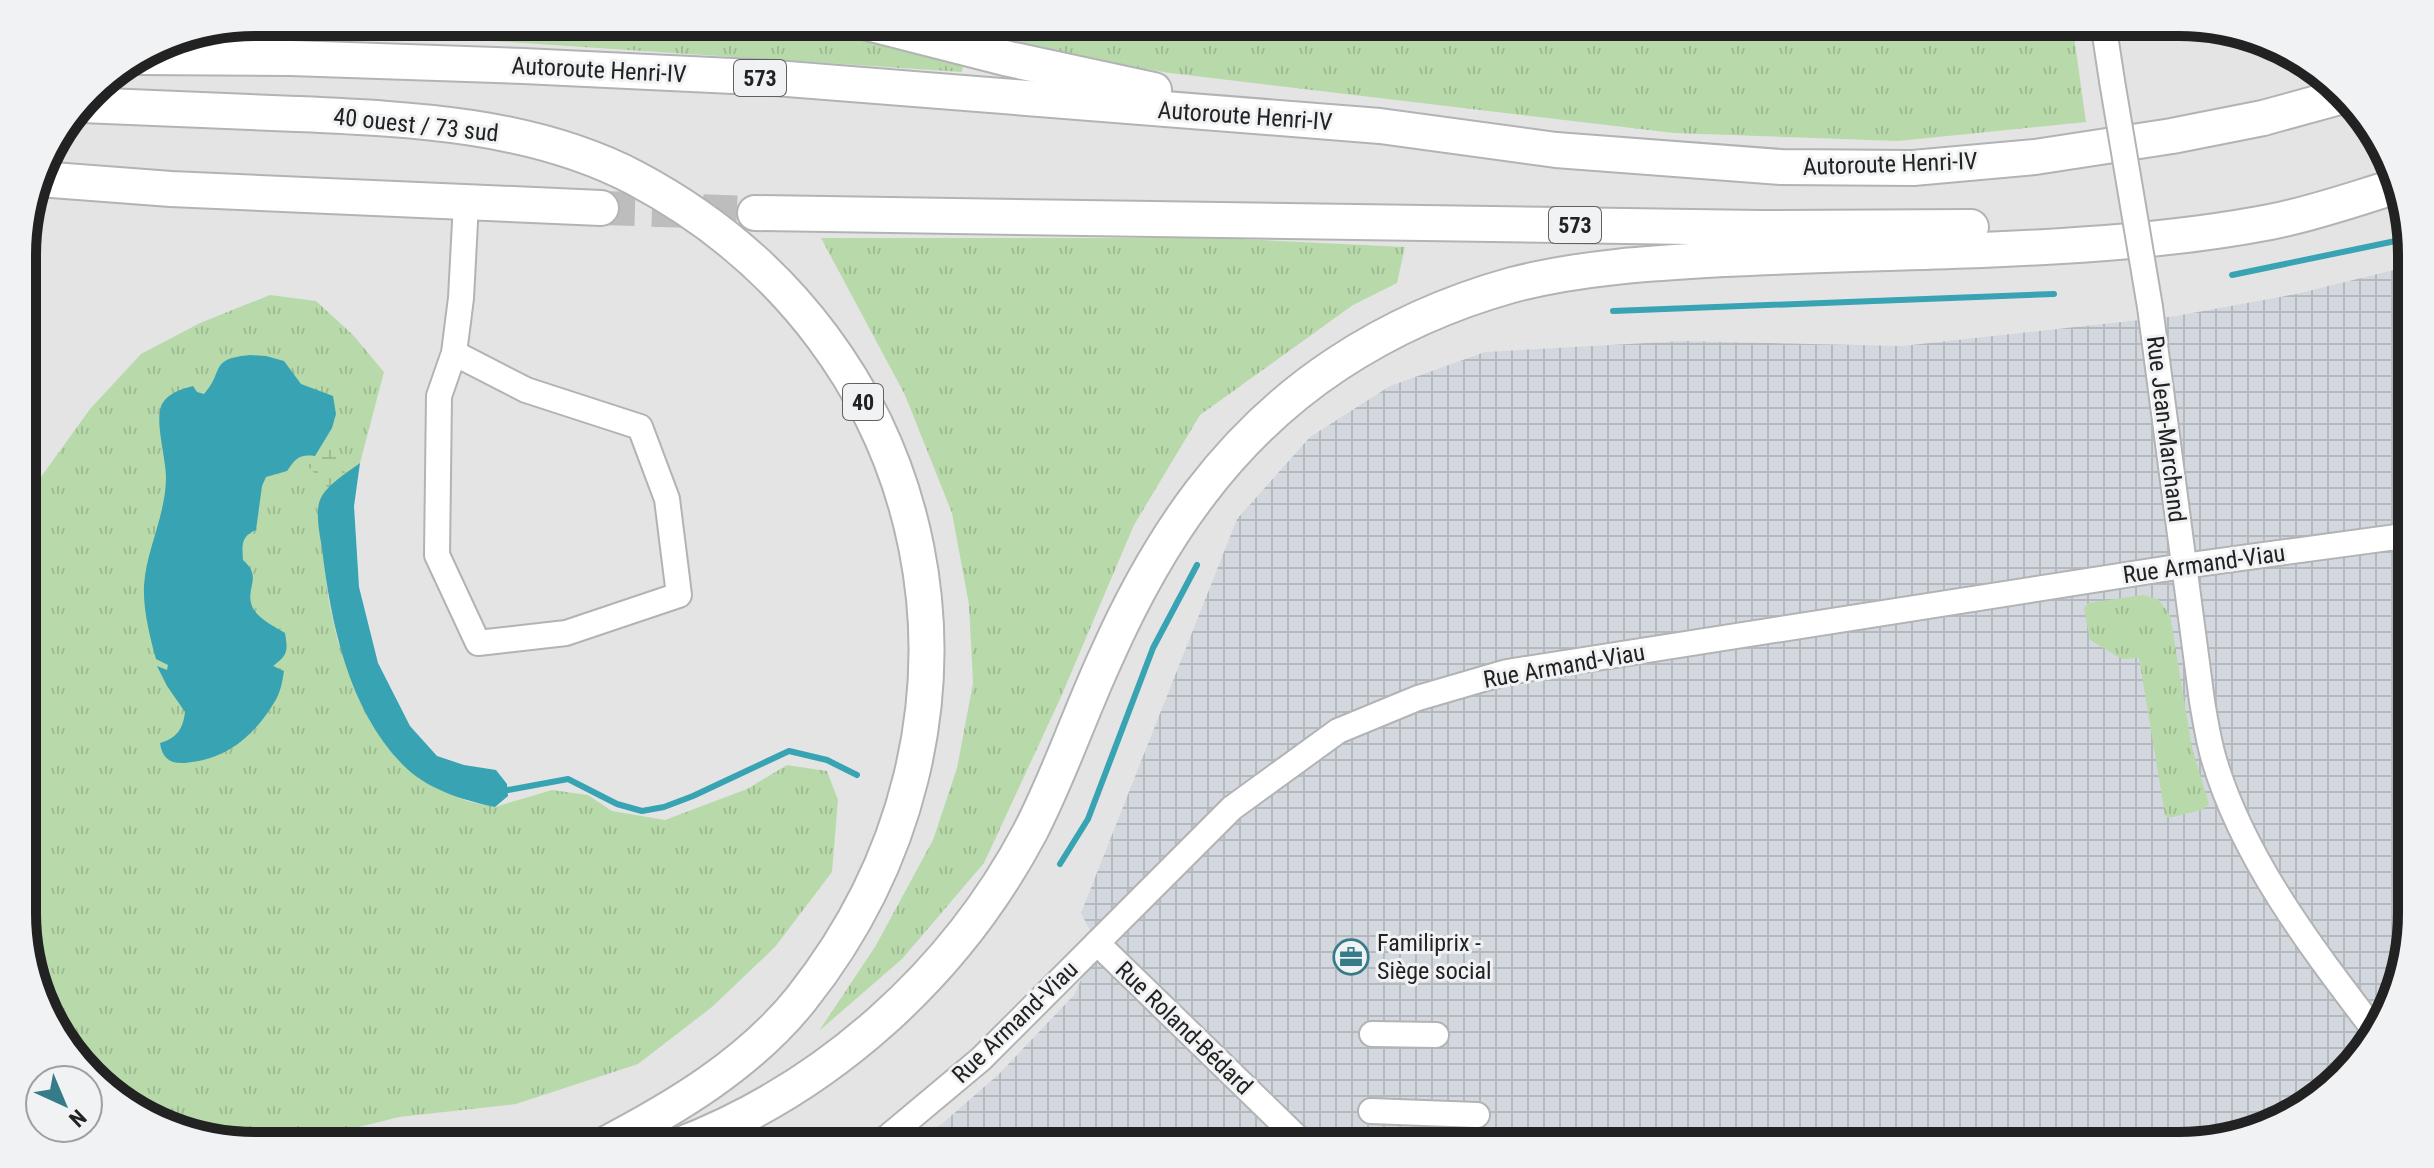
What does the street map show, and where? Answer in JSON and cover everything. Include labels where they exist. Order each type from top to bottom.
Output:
[{"type":"highway","points":[[917,36],[1124,85],[1380,126]]},
{"type":"highway","name":"Autoroute Henri-IV","points":[[161,58],[523,66],[775,78],[1380,126],[1556,150],[1781,167],[1913,168],[2035,157],[2172,136],[2263,118],[2333,99]]},
{"type":"highway","name":"40 ouest / 73 sud","points":[[95,106],[428,122],[504,134],[546,145],[630,175],[721,232],[760,265],[824,338],[878,430],[898,478],[915,536],[925,594],[928,653],[921,730],[908,794],[888,855],[840,945],[800,1000],[768,1034],[703,1087],[626,1132]]},
{"type":"highway","points":[[50,180],[171,189],[601,208]]},
{"type":"highway","name":"573","points":[[755,213],[1760,228],[2008,227],[2181,212],[2384,180]]},
{"type":"highway","points":[[713,1132],[811,1077],[885,1017],[922,982],[967,930],[1028,834],[1132,600],[1190,505],[1253,433],[1292,397],[1379,338],[1466,301],[1511,286],[1565,274],[1649,263],[2098,243],[2274,222],[2388,189]]},
{"type":"street","name":"Rue Jean-Marchand","points":[[2105,36],[2150,307],[2183,566],[2213,757],[2234,811],[2268,880],[2316,953],[2368,1022]]},
{"type":"street","points":[[454,353],[526,390],[640,427],[667,499],[679,595],[566,633],[478,643],[437,555],[439,396],[454,353],[461,298],[466,203]]},
{"type":"street","name":"Rue Armand-Viau","points":[[894,1132],[981,1059],[1232,808],[1338,731],[1418,698],[1507,672],[2183,566],[2398,537]]},
{"type":"street","name":"Rue Roland-Bédard","points":[[1097,943],[1292,1132]]},
{"type":"street","points":[[1372,1034],[1436,1035]]},
{"type":"street","points":[[1371,1111],[1477,1115]]},
{"type":"shaded area","points":[[2398,269],[2396,941],[2386,983],[2361,1035],[2323,1078],[2301,1095],[2249,1120],[2193,1132],[930,1132],[999,1074],[1074,995],[1097,944],[1081,913],[1237,519],[1310,437],[1390,386],[1485,352],[1683,341],[1902,346],[2176,316],[2296,294]]},
{"type":"green space","points":[[258,36],[857,36],[963,63],[962,72],[461,39]]},
{"type":"green space","points":[[952,36],[2074,36],[2086,122],[1898,141],[1674,133],[1170,73]]},
{"type":"green space","points":[[821,238],[1220,238],[1405,247],[1397,283],[1353,305],[1200,415],[1134,525],[1060,699],[984,863],[902,959],[819,1031],[875,947],[933,840],[957,768],[973,683],[969,605],[952,513],[905,395]]},
{"type":"green space","points":[[270,295],[316,301],[353,335],[384,372],[360,463],[320,500],[319,524],[329,602],[338,642],[404,766],[433,786],[467,801],[495,807],[552,790],[588,795],[612,811],[665,820],[747,789],[787,765],[827,771],[838,800],[832,872],[775,947],[712,1007],[638,1064],[516,1104],[399,1117],[339,1132],[255,1132],[198,1125],[158,1109],[111,1078],[104,1071],[104,1064],[97,1064],[90,1057],[65,1022],[43,970],[38,941],[36,484],[90,409],[141,354],[200,323]]},
{"type":"green space","points":[[324,439],[346,474],[329,489],[301,454],[315,456]]},
{"type":"green space","points":[[2143,595],[2158,599],[2170,615],[2192,748],[2209,804],[2202,810],[2168,818],[2165,815],[2139,658],[2122,659],[2090,640],[2084,608],[2088,603]]},
{"type":"water","points":[[250,355],[284,361],[301,384],[333,396],[336,414],[332,428],[315,456],[301,456],[287,471],[266,477],[256,530],[248,535],[242,550],[243,560],[253,576],[250,597],[253,608],[265,621],[285,633],[286,652],[273,666],[284,671],[277,698],[264,718],[235,746],[199,761],[175,762],[165,756],[160,743],[178,732],[185,712],[157,666],[167,670],[168,665],[156,659],[144,595],[148,559],[165,491],[160,411],[165,400],[180,390],[193,386],[197,392],[204,394],[223,363]]},
{"type":"water","points":[[360,463],[354,506],[359,587],[378,663],[410,726],[437,756],[464,765],[496,770],[507,784],[508,796],[495,807],[445,792],[412,773],[383,742],[355,691],[331,606],[318,512],[320,500],[327,489]]},
{"type":"waterway","points":[[2232,275],[2397,241]]},
{"type":"waterway","points":[[1613,311],[2054,294]]},
{"type":"waterway","points":[[1060,864],[1088,819],[1153,648],[1197,565]]},
{"type":"waterway","points":[[508,790],[568,779],[617,804],[642,811],[693,796],[789,751],[827,760],[857,775]]},
{"type":"tunnel","points":[[601,208],[755,213]]},
{"type":"place","name":"Familiprix - Siège social","points":[[1351,957]]}]
